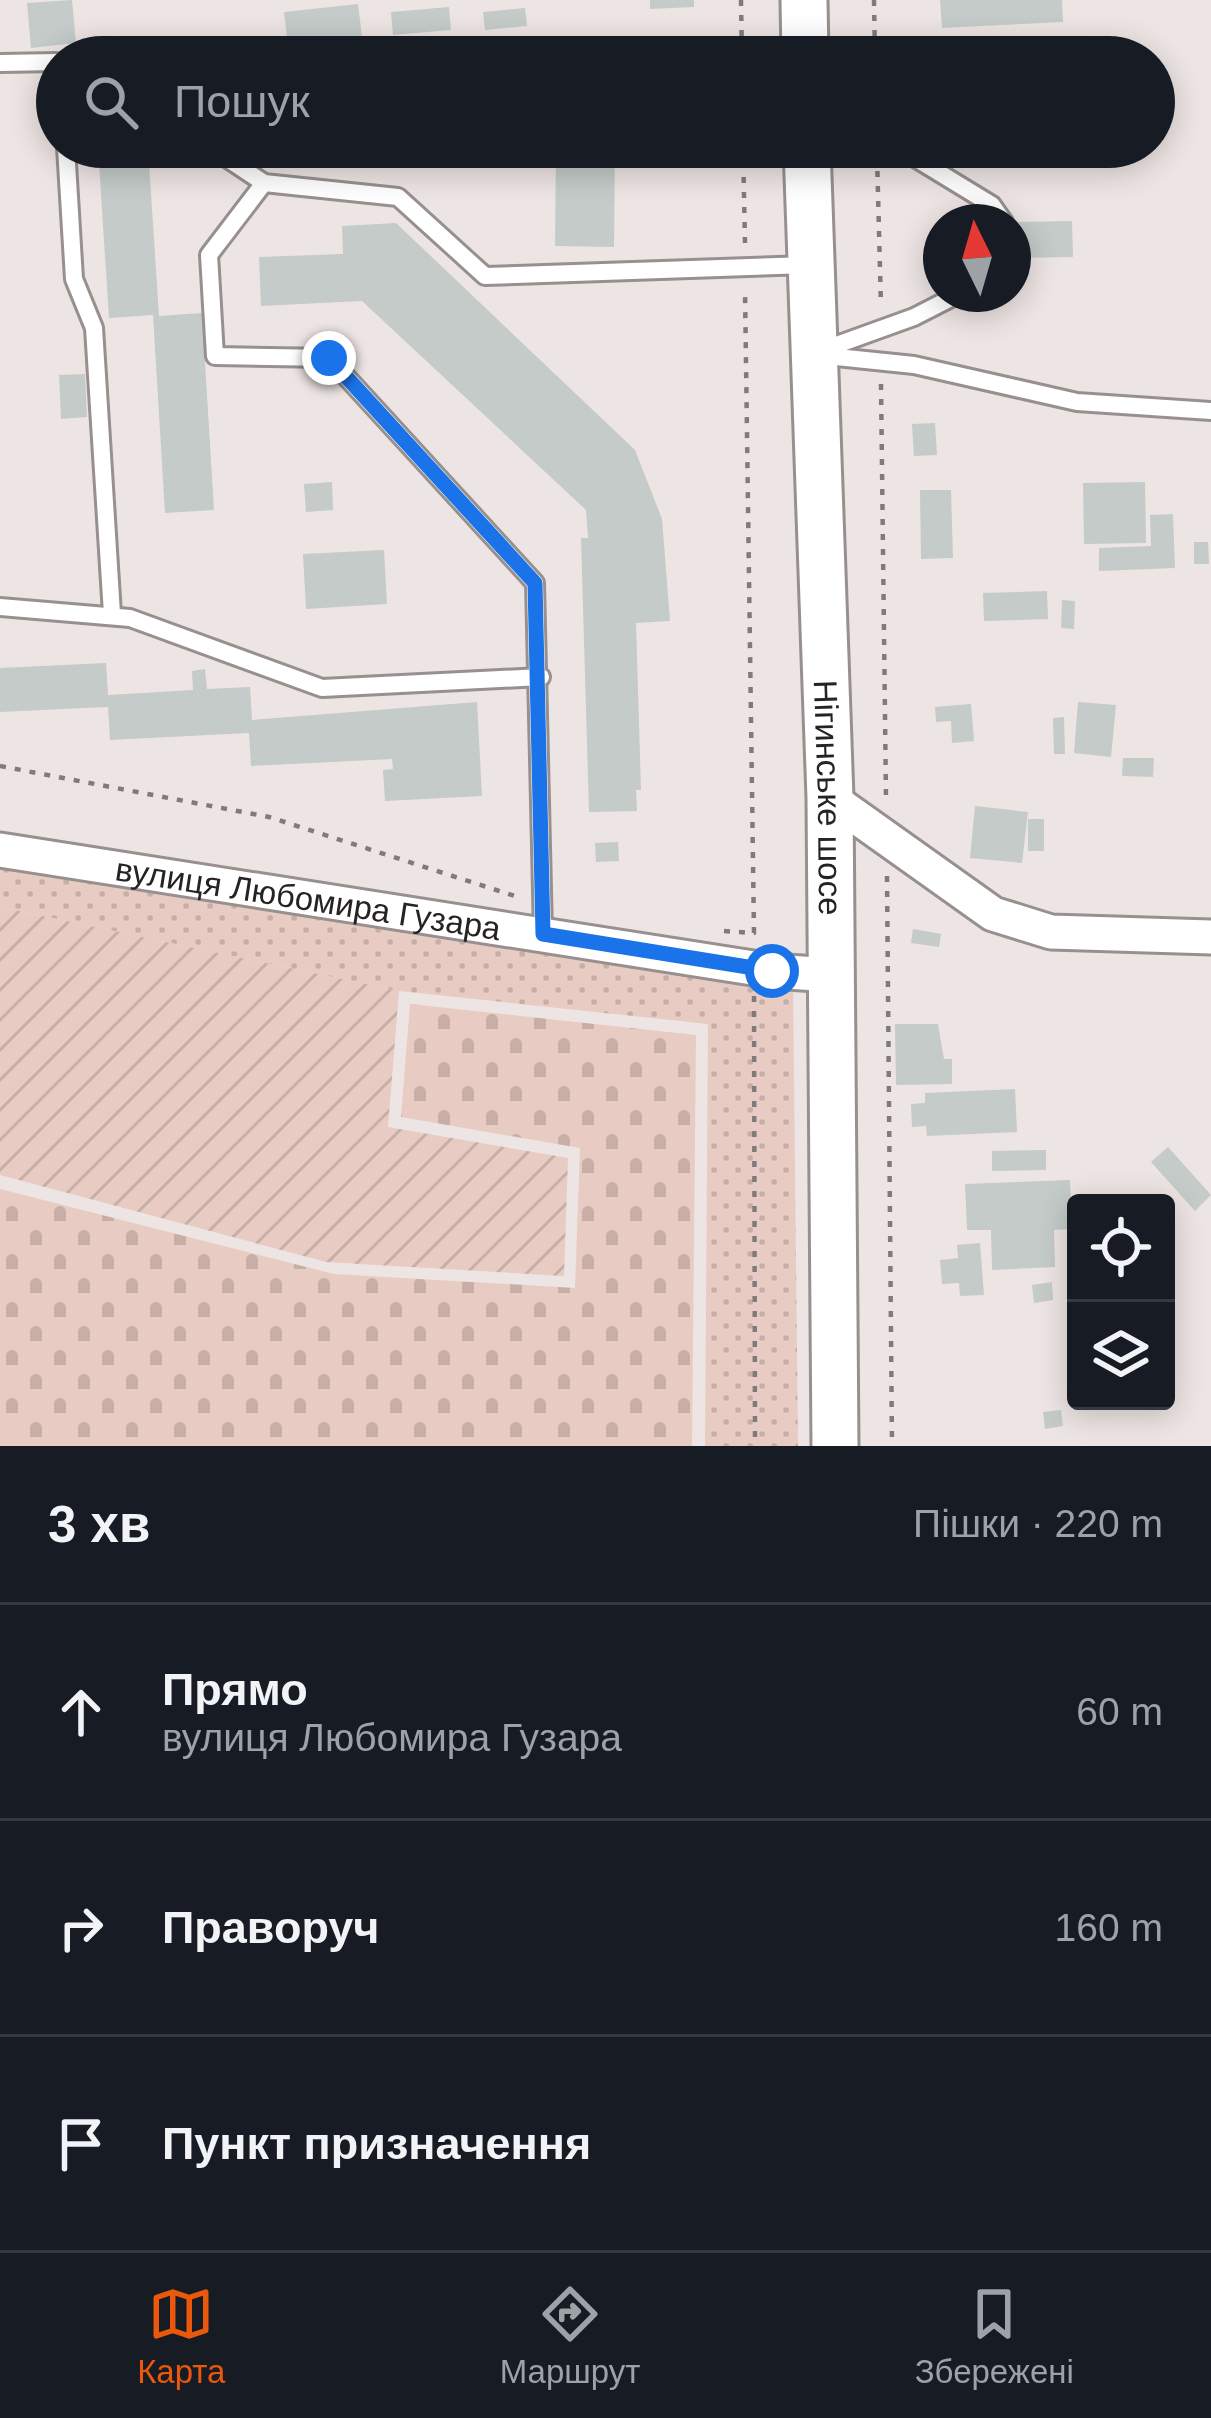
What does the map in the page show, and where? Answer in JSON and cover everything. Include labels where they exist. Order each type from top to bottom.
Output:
[{"type":"main road","points":[[804,0],[805,36]]},
{"type":"main road","name":"Нігинське шосе","points":[[807,168],[810,354],[830,798],[835,1446]]},
{"type":"street","points":[[830,798],[886,833],[993,914],[1051,932],[1211,937]]},
{"type":"street","name":"вулиця Любомира Гузара","points":[[0,850],[543,919],[754,968],[832,975]]},
{"type":"lane","points":[[0,63],[36,62]]},
{"type":"lane","points":[[67,168],[74,280],[94,328],[112,614]]},
{"type":"lane","points":[[242,168],[265,183],[398,197],[485,276],[809,265]]},
{"type":"lane","points":[[931,168],[990,204]]},
{"type":"lane","points":[[265,183],[209,255],[214,356],[329,358],[535,583],[541,677],[543,919]]},
{"type":"lane","points":[[810,354],[923,311]]},
{"type":"lane","points":[[810,354],[880,362],[1077,402],[1211,411]]},
{"type":"lane","points":[[0,607],[112,614],[322,688],[541,677]]},
{"type":"path","points":[[741,0],[742,36]]},
{"type":"path","points":[[874,0],[875,36]]},
{"type":"path","points":[[743,168],[754,933],[755,1446]]},
{"type":"path","points":[[877,168],[881,330]]},
{"type":"path","points":[[880,362],[892,1446]]},
{"type":"path","points":[[0,766],[269,817],[543,919]]},
{"type":"path","points":[[712,929],[754,933]]},
{"type":"green space","points":[[0,864],[793,984],[798,1446],[705,1446],[708,1024],[399,991],[0,907]]},
{"type":"green space","points":[[0,907],[399,991],[388,1127],[568,1158],[564,1276],[326,1262],[0,1175]]},
{"type":"green space","points":[[410,1004],[696,1035],[692,1446],[0,1446],[0,1189],[334,1274],[575,1288],[580,1148],[401,1117]]},
{"type":"building","points":[[72,0],[75,36],[36,36],[36,47],[31,48],[27,3]]},
{"type":"building","points":[[650,0],[694,0],[694,7],[650,9]]},
{"type":"building","points":[[940,0],[1062,0],[1063,22],[942,28]]},
{"type":"building","points":[[358,4],[362,36],[287,36],[284,12]]},
{"type":"building","points":[[449,7],[451,30],[393,35],[391,12]]},
{"type":"building","points":[[525,8],[527,26],[485,30],[483,12]]},
{"type":"building","points":[[99,168],[149,168],[159,316],[202,313],[214,510],[165,513],[153,315],[109,318]]},
{"type":"building","points":[[556,168],[615,168],[614,247],[555,246]]},
{"type":"building","points":[[1072,221],[1073,257],[1031,258],[1031,222]]},
{"type":"building","points":[[396,223],[635,450],[662,519],[670,621],[636,623],[641,790],[636,790],[637,811],[589,812],[581,538],[588,538],[586,510],[362,301],[261,306],[259,257],[343,254],[342,226]]},
{"type":"building","points":[[85,374],[87,417],[61,419],[59,375]]},
{"type":"building","points":[[935,423],[937,455],[914,456],[912,424]]},
{"type":"building","points":[[332,482],[333,510],[306,512],[304,484]]},
{"type":"building","points":[[1145,482],[1146,543],[1084,544],[1083,483]]},
{"type":"building","points":[[920,490],[951,490],[953,558],[921,559]]},
{"type":"building","points":[[1173,514],[1175,568],[1099,571],[1099,548],[1151,546],[1150,515]]},
{"type":"building","points":[[1194,542],[1208,542],[1209,564],[1194,564]]},
{"type":"building","points":[[384,550],[387,604],[306,609],[303,554]]},
{"type":"building","points":[[1047,591],[1048,619],[984,621],[983,593]]},
{"type":"building","points":[[1062,600],[1075,601],[1074,629],[1061,628]]},
{"type":"building","points":[[106,663],[108,695],[193,690],[192,671],[205,669],[207,689],[250,687],[252,720],[477,702],[482,796],[385,801],[383,770],[393,769],[392,759],[251,766],[249,733],[110,740],[108,707],[0,712],[0,668]]},
{"type":"building","points":[[1078,702],[1116,705],[1111,757],[1074,753]]},
{"type":"building","points":[[971,704],[974,741],[952,743],[951,721],[936,722],[935,707]]},
{"type":"building","points":[[1064,717],[1065,754],[1054,754],[1053,718]]},
{"type":"building","points":[[1123,758],[1154,758],[1153,777],[1122,776]]},
{"type":"building","points":[[975,806],[1028,812],[1022,863],[970,858]]},
{"type":"building","points":[[1028,819],[1044,819],[1044,851],[1028,851]]},
{"type":"building","points":[[618,842],[619,861],[596,862],[595,843]]},
{"type":"building","points":[[913,929],[941,934],[939,947],[911,943]]},
{"type":"building","points":[[895,1024],[938,1024],[944,1059],[952,1059],[952,1084],[896,1085]]},
{"type":"building","points":[[1015,1089],[1017,1132],[927,1136],[926,1126],[912,1127],[911,1104],[925,1103],[925,1093]]},
{"type":"building","points":[[1168,1147],[1211,1195],[1195,1211],[1151,1162]]},
{"type":"building","points":[[1046,1150],[1046,1170],[992,1171],[992,1151]]},
{"type":"building","points":[[1070,1180],[1067,1229],[1054,1230],[1055,1267],[992,1270],[991,1230],[967,1230],[965,1184]]},
{"type":"building","points":[[980,1243],[984,1295],[960,1296],[959,1283],[942,1284],[940,1260],[958,1258],[957,1245]]},
{"type":"building","points":[[1052,1282],[1053,1300],[1034,1303],[1032,1285]]},
{"type":"building","points":[[1061,1410],[1063,1426],[1045,1429],[1043,1412]]},
{"type":"route","points":[[329,358],[535,583],[541,677],[543,934],[772,971]]}]
